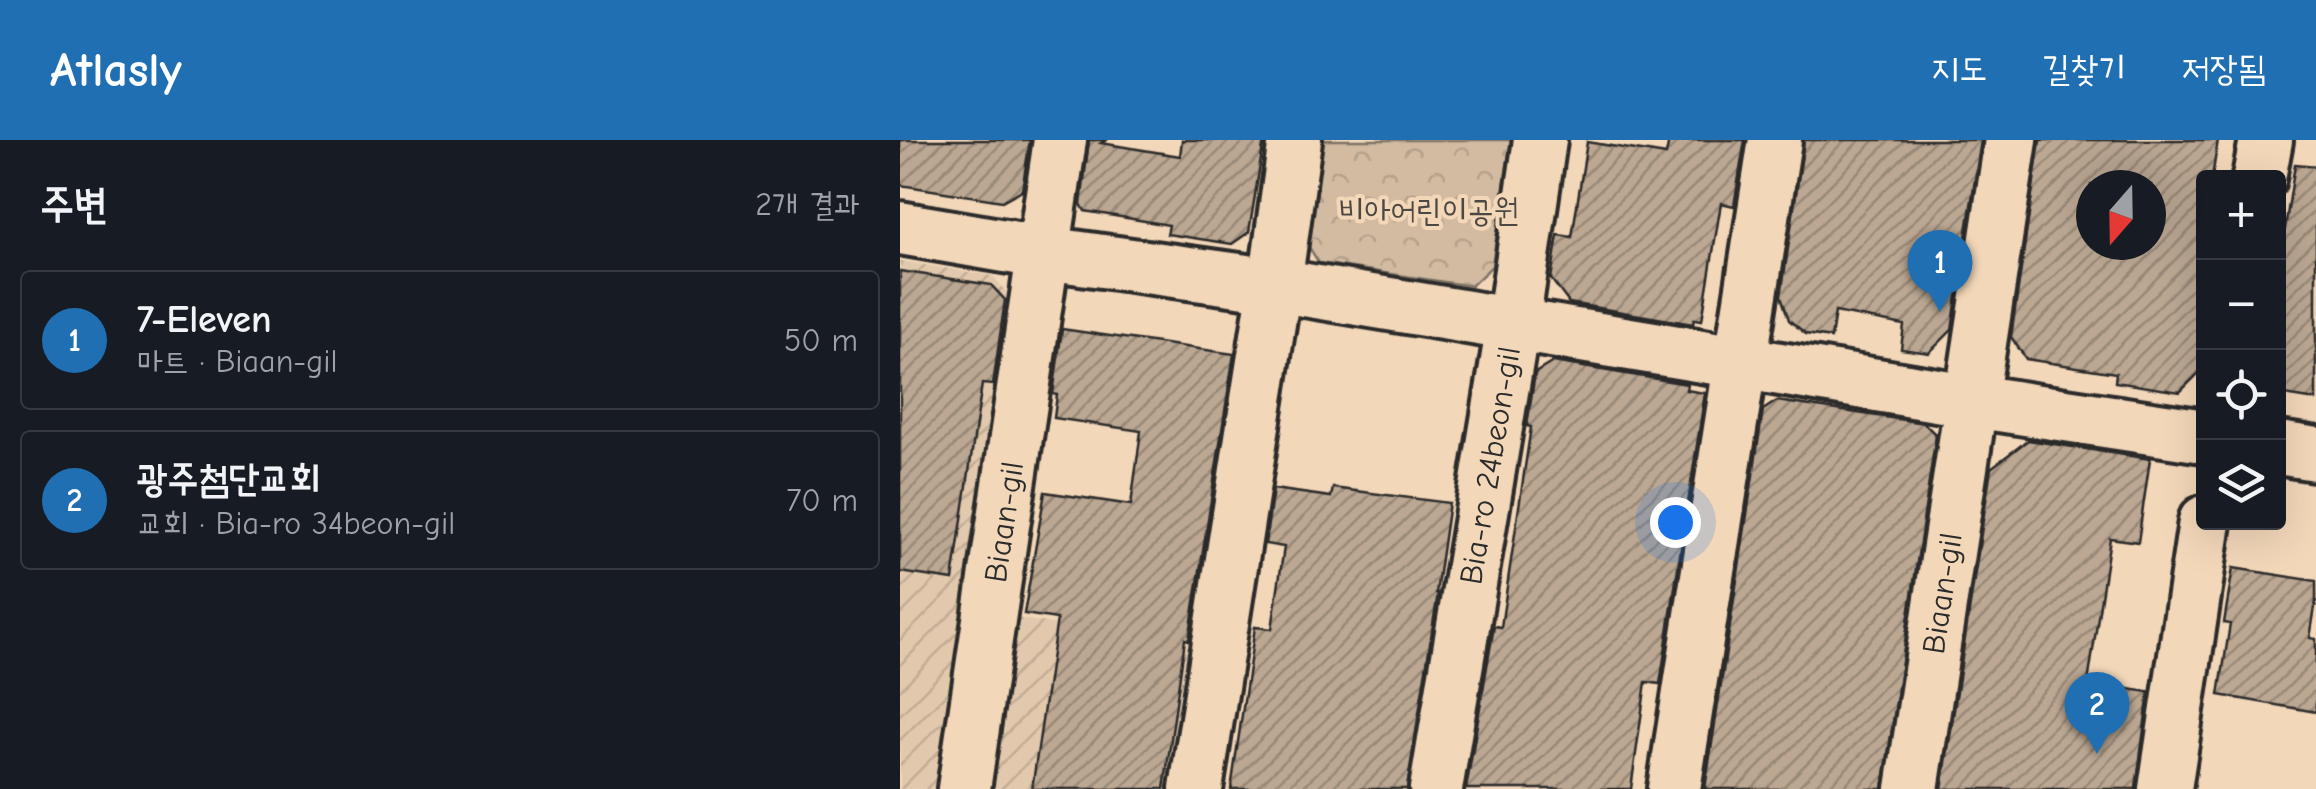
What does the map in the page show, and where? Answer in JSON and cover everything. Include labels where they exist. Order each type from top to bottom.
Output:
[{"type":"street","name":"Biaan-gil","points":[[964,789],[1060,140]]},
{"type":"street","points":[[1196,789],[1295,140]]},
{"type":"street","name":"Bia-ro 24beon-gil","points":[[1436,789],[1540,140]]},
{"type":"street","points":[[1674,789],[1775,140]]},
{"type":"street","name":"Biaan-gil","points":[[1912,789],[2011,140]]},
{"type":"street","points":[[2261,170],[2266,140]]},
{"type":"street","points":[[900,228],[2196,435]]},
{"type":"street","points":[[2286,449],[2316,454]]},
{"type":"street","points":[[2164,789],[2204,530]]},
{"type":"shaded area","points":[[900,261],[993,276],[1012,299],[936,789],[900,789]]},
{"type":"shaded area","points":[[1009,617],[1203,648],[1181,789],[983,789]]},
{"type":"green space","name":"비아어린이공원","points":[[1315,140],[1511,140],[1492,266],[1471,286],[1319,263],[1300,233]]},
{"type":"building","points":[[900,140],[1030,140],[1022,190],[1002,201],[900,185]]},
{"type":"building","points":[[1089,140],[1180,156],[1182,140],[1264,140],[1249,232],[1232,244],[1167,234],[1169,225],[1085,211],[1081,204]]},
{"type":"building","points":[[1669,140],[1745,140],[1734,206],[1721,203],[1702,320],[1694,319],[1693,324],[1569,303],[1551,279],[1558,235],[1572,237],[1587,142],[1666,155]]},
{"type":"building","points":[[1804,140],[1981,140],[1952,330],[1929,353],[1901,349],[1904,325],[1835,312],[1831,338],[1806,334],[1789,320],[1781,296]]},
{"type":"building","points":[[2040,140],[2218,140],[2213,170],[2196,170],[2196,376],[2180,392],[2115,382],[2116,373],[2026,359],[2011,337]]},
{"type":"building","points":[[2295,164],[2316,166],[2316,400],[2286,395],[2286,222]]},
{"type":"building","points":[[900,271],[991,285],[1005,300],[993,385],[982,384],[953,580],[900,572]]},
{"type":"building","points":[[1062,329],[1234,354],[1189,640],[1185,639],[1164,789],[1032,789],[1057,619],[1024,614],[1045,492],[1131,505],[1141,431],[1054,418],[1057,395],[1053,394]]},
{"type":"building","points":[[1553,362],[1687,384],[1686,390],[1705,393],[1660,684],[1646,682],[1631,789],[1466,789],[1494,626],[1501,627],[1531,427],[1527,426],[1535,373]]},
{"type":"building","points":[[1777,401],[1924,423],[1936,435],[1883,789],[1705,789],[1763,410]]},
{"type":"building","points":[[2028,440],[2150,459],[2138,542],[2110,538],[2088,683],[2149,692],[2136,789],[1942,789],[1991,468]]},
{"type":"building","points":[[1333,488],[1449,503],[1407,789],[1231,789],[1255,627],[1272,629],[1284,547],[1265,544],[1273,489],[1331,497]]},
{"type":"building","points":[[2233,568],[2316,581],[2310,638],[2316,639],[2316,712],[2219,695],[2230,624],[2224,623]]},
{"type":"place","name":"7-Eleven","points":[[1940,312]]},
{"type":"place","name":"광주첨단교회","points":[[2097,754]]}]
